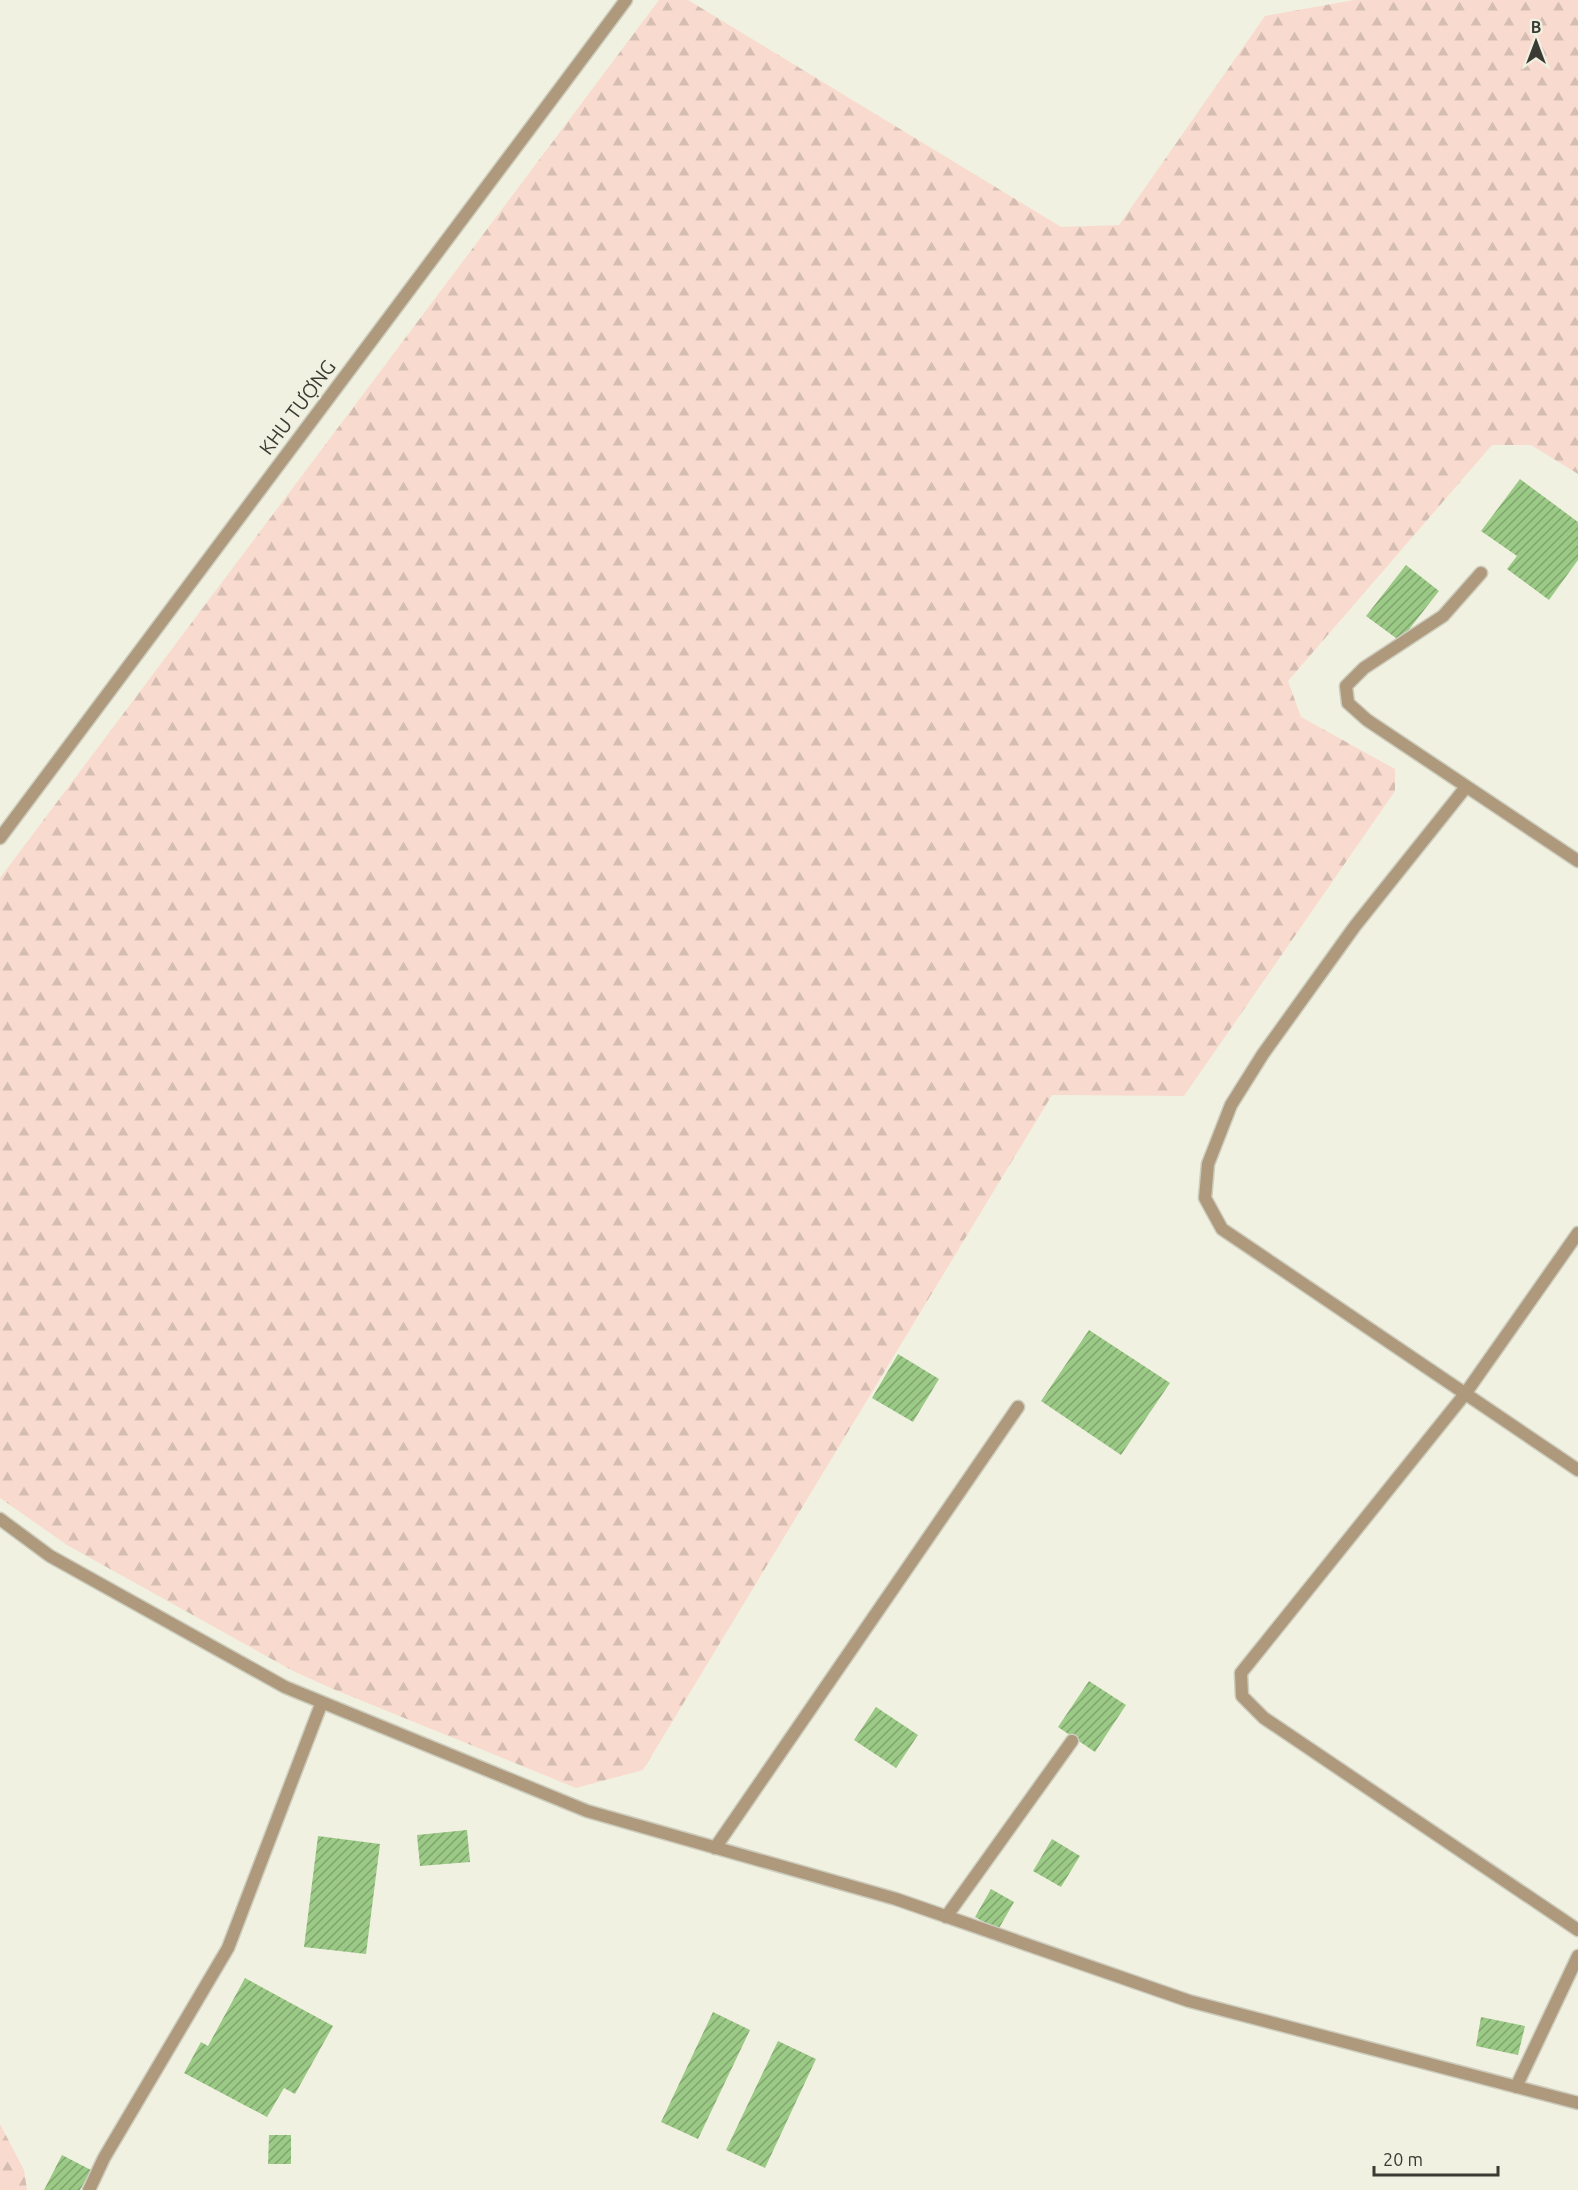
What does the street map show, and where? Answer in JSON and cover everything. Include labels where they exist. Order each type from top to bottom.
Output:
[{"type":"street","name":"KHU TƯỢNG","points":[[0,838],[626,0]]},
{"type":"street","points":[[1481,573],[1443,616],[1364,668],[1346,686],[1348,703],[1367,720],[1578,861]]},
{"type":"street","points":[[1466,786],[1355,926],[1263,1054],[1231,1105],[1208,1164],[1205,1198],[1222,1229],[1578,1470]]},
{"type":"street","points":[[1578,1233],[1465,1394],[1241,1673],[1242,1696],[1264,1718],[1578,1930]]},
{"type":"street","points":[[715,1848],[1018,1407]]},
{"type":"street","points":[[0,1519],[50,1556],[285,1687],[587,1811],[896,1899],[1190,2001],[1578,2103]]},
{"type":"street","points":[[89,2190],[104,2158],[228,1948],[322,1702]]},
{"type":"street","points":[[946,1917],[1072,1741]]},
{"type":"street","points":[[1516,2087],[1578,1956]]},
{"type":"green space","points":[[659,0],[688,0],[1061,227],[1119,225],[1265,16],[1354,0],[1578,0],[1578,474],[1531,445],[1492,445],[1288,681],[1301,717],[1395,769],[1395,791],[1184,1096],[1052,1095],[643,1770],[576,1788],[293,1671],[67,1545],[0,1498],[0,878]]},
{"type":"green space","points":[[0,2124],[24,2170],[27,2190],[0,2190]]},
{"type":"building","points":[[1520,479],[1578,522],[1578,560],[1549,600],[1507,569],[1517,556],[1481,531]]},
{"type":"building","points":[[1406,565],[1439,591],[1400,641],[1366,616]]},
{"type":"building","points":[[1089,1330],[1170,1383],[1121,1455],[1041,1401]]},
{"type":"building","points":[[898,1354],[939,1379],[913,1422],[872,1398]]},
{"type":"building","points":[[1089,1681],[1126,1705],[1095,1752],[1058,1727]]},
{"type":"building","points":[[876,1707],[918,1735],[896,1768],[854,1740]]},
{"type":"building","points":[[467,1830],[470,1862],[420,1866],[417,1835]]},
{"type":"building","points":[[318,1836],[380,1844],[366,1954],[304,1947]]},
{"type":"building","points":[[1052,1839],[1080,1856],[1061,1887],[1033,1871]]},
{"type":"building","points":[[991,1889],[1014,1902],[998,1930],[975,1917]]},
{"type":"building","points":[[245,1978],[333,2026],[295,2094],[284,2088],[267,2117],[184,2073],[201,2042],[208,2046]]},
{"type":"building","points":[[713,2012],[750,2030],[698,2139],[661,2122]]},
{"type":"building","points":[[1481,2017],[1525,2026],[1518,2055],[1476,2046]]},
{"type":"building","points":[[778,2041],[816,2059],[765,2168],[726,2150]]},
{"type":"building","points":[[269,2135],[291,2135],[291,2164],[268,2164]]},
{"type":"building","points":[[62,2155],[91,2170],[80,2190],[44,2190]]}]
